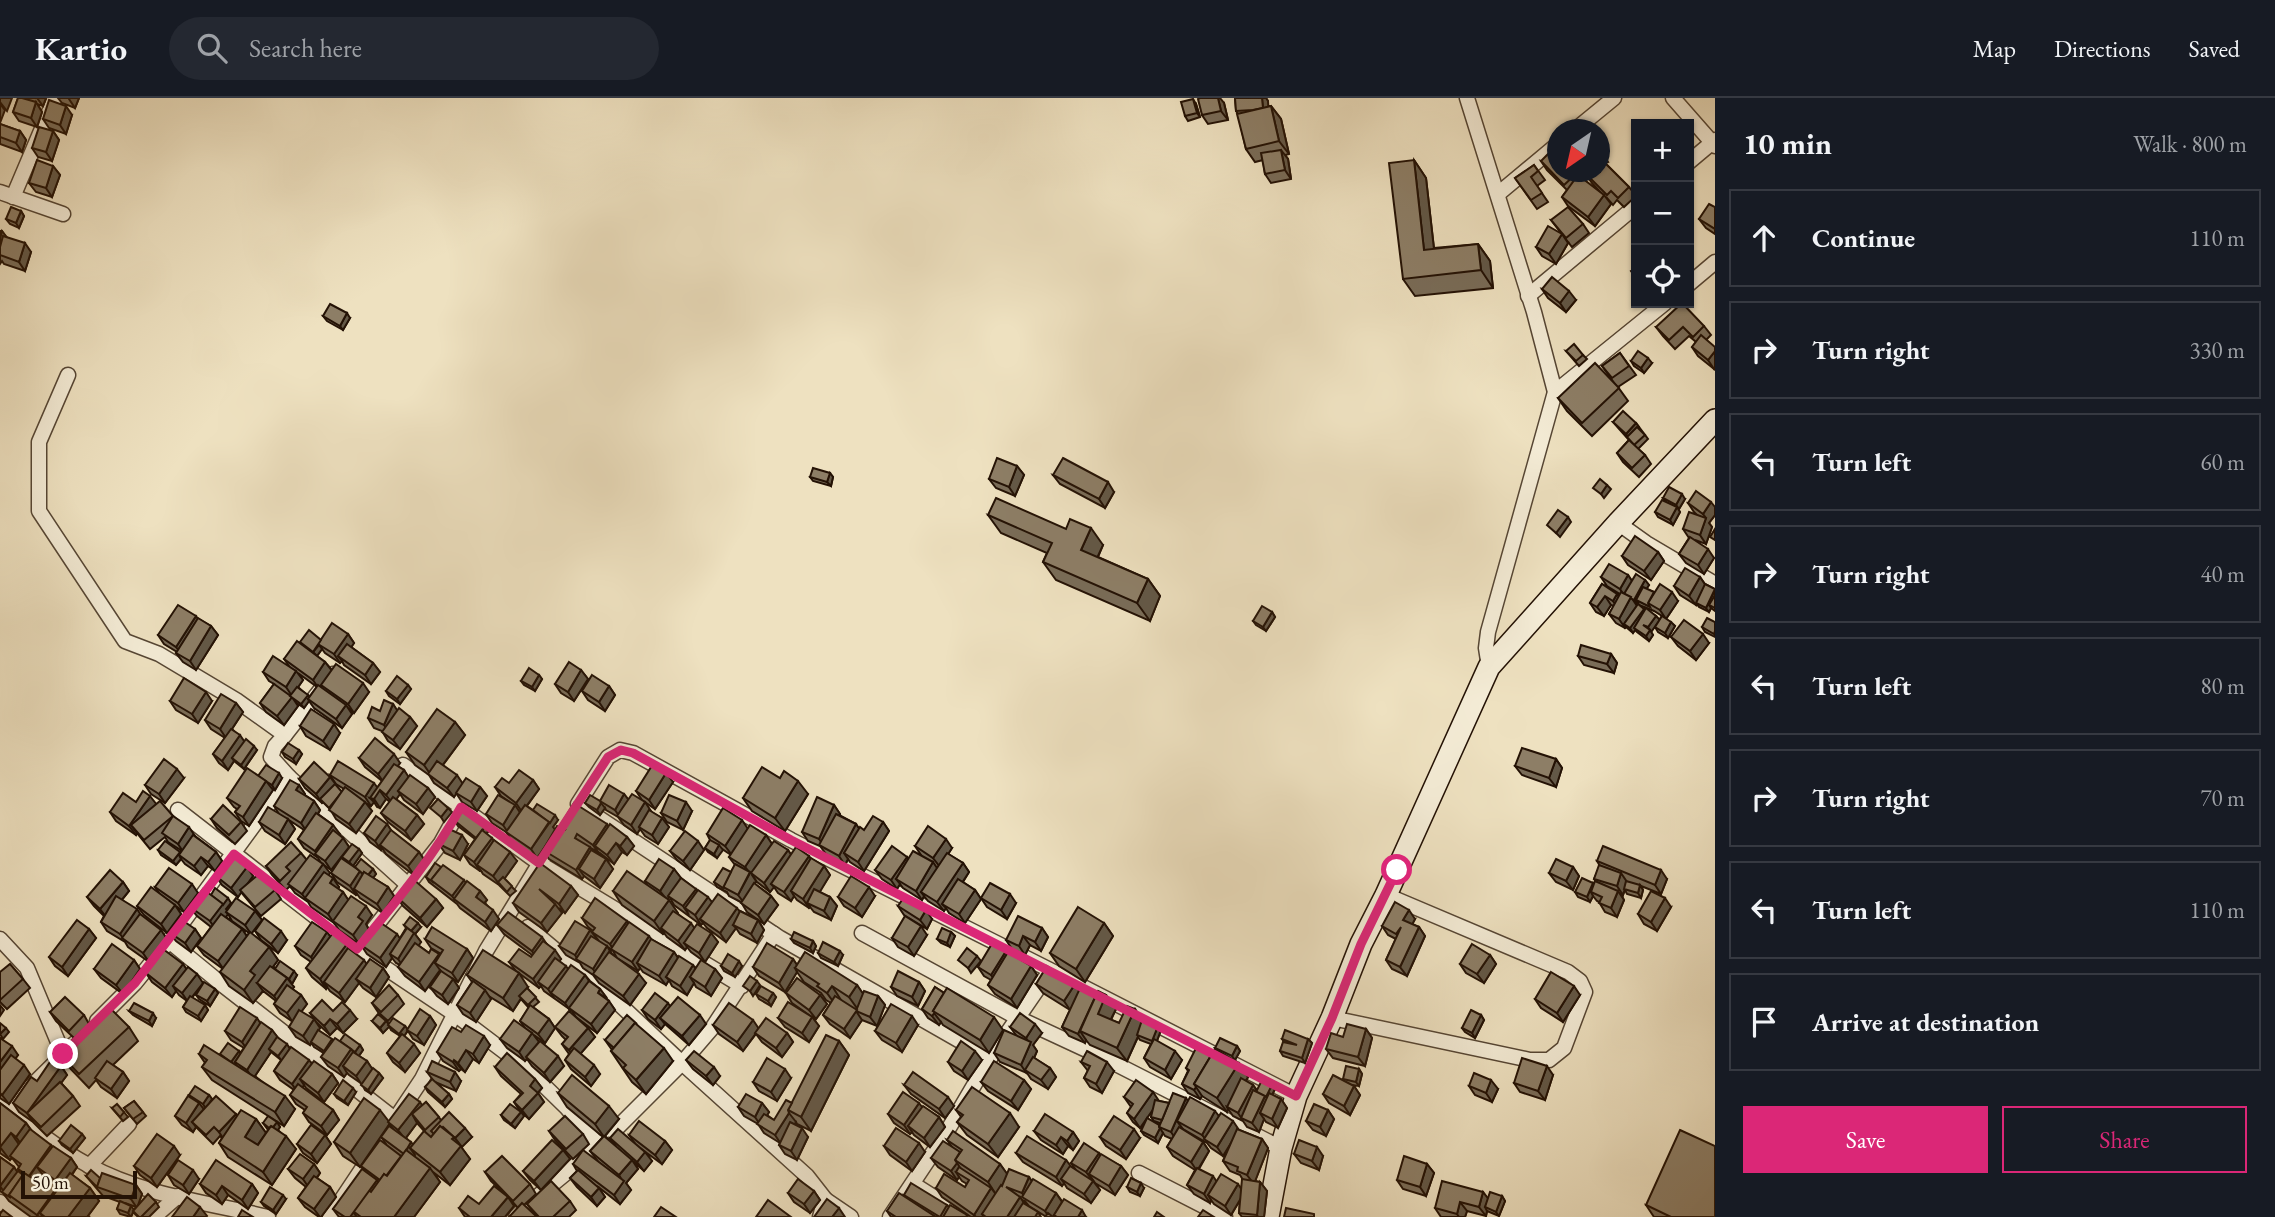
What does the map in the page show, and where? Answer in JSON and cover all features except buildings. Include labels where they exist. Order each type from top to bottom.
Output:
[{"type":"street","points":[[55,98],[7,194],[63,214]]},
{"type":"street","points":[[1467,98],[1498,194],[1555,392],[1488,632],[1486,648],[1489,667]]},
{"type":"street","points":[[1588,119],[1614,98]]},
{"type":"street","points":[[1673,98],[1714,143],[1694,158]]},
{"type":"street","points":[[1498,194],[1547,153]]},
{"type":"street","points":[[1528,296],[1631,210]]},
{"type":"street","points":[[1694,280],[1715,262]]},
{"type":"street","points":[[1555,392],[1659,308]]},
{"type":"street","points":[[68,375],[39,442],[38,511],[125,641],[159,654],[236,700],[285,734]]},
{"type":"street","points":[[1268,1217],[1281,1148],[1296,1096],[1332,1018],[1361,944],[1386,895],[1489,667],[1715,420]]},
{"type":"street","points":[[1618,523],[1715,584]]},
{"type":"street","points":[[332,674],[275,746],[271,757],[289,777],[409,886]]},
{"type":"street","points":[[330,1217],[422,1079],[486,951],[539,863],[608,757],[621,750],[633,753],[791,840],[1296,1096]]},
{"type":"street","points":[[403,765],[539,863],[742,986]]},
{"type":"street","points":[[268,1217],[134,1185],[89,1166],[2,1109],[135,983],[289,777]]},
{"type":"street","points":[[357,949],[441,843],[461,807]]},
{"type":"street","points":[[178,810],[357,949],[456,1015],[526,1068],[567,1108],[599,1146]]},
{"type":"street","points":[[571,814],[990,1058]]},
{"type":"street","points":[[1332,1018],[1530,1060],[1549,1060],[1564,1048],[1585,992],[1580,981],[1568,972],[1386,895]]},
{"type":"street","points":[[509,914],[544,938],[616,1001],[807,1176],[825,1199],[851,1217]]},
{"type":"street","points":[[862,933],[1018,1018],[1106,1059],[1281,1148]]},
{"type":"street","points":[[516,1217],[599,1146],[682,1063],[713,1027],[774,934]]},
{"type":"street","points":[[0,939],[27,968],[63,1054]]},
{"type":"street","points":[[169,941],[396,1120]]},
{"type":"street","points":[[890,1217],[990,1058],[1050,970]]},
{"type":"street","points":[[89,1166],[130,1124]]},
{"type":"street","points":[[1139,1173],[1225,1217]]},
{"type":"street","points":[[913,1184],[965,1217]]},
{"type":"street","points":[[157,1216],[178,1196]]},
{"type":"street","points":[[820,1217],[825,1199]]},
{"type":"street","points":[[0,1202],[22,1217]]},
{"type":"route","points":[[63,1054],[135,983],[234,854],[357,949],[441,843],[461,807],[539,863],[608,757],[621,750],[633,753],[791,840],[1296,1096],[1332,1018],[1361,944],[1397,870]]}]
